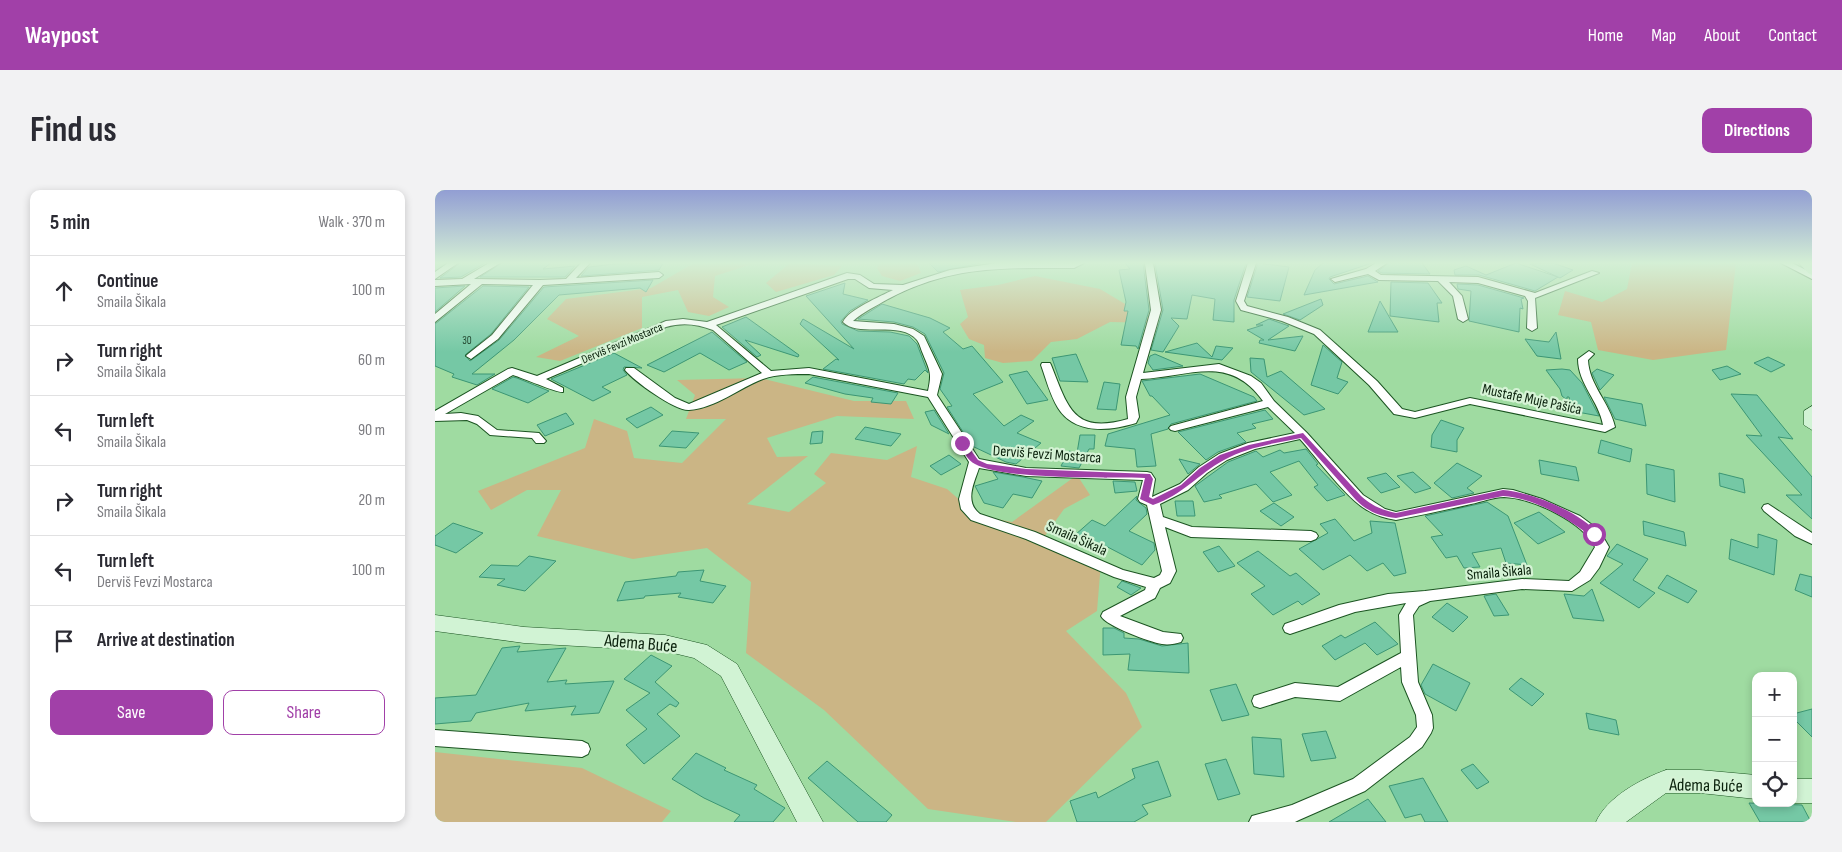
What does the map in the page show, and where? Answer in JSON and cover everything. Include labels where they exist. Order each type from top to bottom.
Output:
[{"type":"street","points":[[435,319],[466,292]]},
{"type":"street","points":[[471,356],[495,336],[532,292]]},
{"type":"street","name":"Derviš Fevzi Mostarca","points":[[538,379],[671,322],[709,324],[800,292]]},
{"type":"street","name":"Derviš Fevzi Mostarca","points":[[898,292],[868,306],[848,322],[894,327],[910,331],[921,338],[937,374],[932,395]]},
{"type":"street","points":[[1046,365],[1065,412],[1079,422],[1099,427],[1132,421],[1134,417],[1131,397],[1156,310],[1153,292]]},
{"type":"street","name":"Mustafe Muje Pašića","points":[[1243,292],[1240,301],[1244,308],[1250,312],[1285,319],[1317,332],[1373,383],[1391,406],[1398,412],[1407,414],[1422,414],[1470,401],[1605,429],[1609,427],[1604,405],[1587,378],[1582,365],[1583,359],[1589,354]]},
{"type":"street","points":[[1455,292],[1461,300],[1463,319]]},
{"type":"street","points":[[1521,292],[1536,296],[1545,292]]},
{"type":"street","points":[[1529,295],[1532,301],[1532,328]]},
{"type":"street","name":"Derviš Fevzi Mostarca","points":[[709,324],[724,332],[769,374]]},
{"type":"street","name":"Smaila Šikala","points":[[1137,376],[1163,375],[1208,366],[1219,367],[1247,378],[1257,385],[1270,403],[1303,435],[1359,498],[1367,506],[1382,513],[1396,516],[1503,493],[1518,494],[1566,514],[1594,534],[1602,547],[1594,564],[1585,576],[1572,586],[1522,584],[1428,596],[1414,602],[1406,615],[1410,682],[1425,728],[1416,742],[1359,785],[1293,814],[1258,822]]},
{"type":"street","name":"Derviš Fevzi Mostarca","points":[[630,370],[671,400],[688,407],[769,374],[809,371],[932,395],[939,402],[968,454],[975,462],[986,466],[1026,472],[1138,474],[1147,476],[1149,479],[1144,499],[1153,502]]},
{"type":"street","points":[[435,416],[512,371],[538,379],[559,390]]},
{"type":"street","points":[[1175,428],[1270,403]]},
{"type":"street","points":[[1812,411],[1812,425]]},
{"type":"street","points":[[435,416],[472,418],[483,422],[493,434],[535,435],[540,441]]},
{"type":"street","points":[[1176,638],[1162,638],[1108,616],[1150,594],[1155,584],[1165,579],[1169,571],[1153,502],[1184,487],[1203,470],[1223,457],[1252,446],[1303,435]]},
{"type":"street","name":"Smaila Šikala","points":[[975,462],[964,502],[967,511],[976,517],[1027,534],[1109,570],[1155,584]]},
{"type":"street","points":[[1768,508],[1812,539]]},
{"type":"street","points":[[1158,520],[1191,532],[1311,536]]},
{"type":"street","points":[[1291,628],[1333,611],[1396,597],[1428,596]]},
{"type":"street","name":"Adema Buće","points":[[435,623],[524,636],[665,642],[700,651],[729,670],[810,822]]},
{"type":"street","points":[[1260,701],[1286,691],[1297,690],[1327,695],[1340,694],[1408,656]]},
{"type":"street","points":[[435,738],[582,749]]},
{"type":"street","name":"Adema Buće","points":[[1609,822],[1613,816],[1664,782],[1752,787]]},
{"type":"shaded area","points":[[616,292],[665,292],[642,297],[642,328],[560,361],[536,357],[579,336],[547,319],[566,299]]},
{"type":"shaded area","points":[[679,292],[713,292],[713,297],[729,307],[709,316],[688,312]]},
{"type":"shaded area","points":[[961,292],[1106,292],[1157,323],[1110,322],[1077,339],[1051,342],[1032,361],[1003,363],[985,358],[984,345],[969,339],[960,324],[968,317]]},
{"type":"shaded area","points":[[1565,292],[1602,302],[1620,292],[1733,292],[1726,350],[1653,360],[1598,350],[1591,322],[1558,315]]},
{"type":"shaded area","points":[[760,378],[854,401],[906,401],[914,419],[837,416],[767,438],[777,457],[808,456],[747,504],[789,512],[826,483],[814,474],[831,453],[887,460],[917,446],[911,477],[947,489],[977,515],[1012,522],[1077,475],[1090,495],[1064,509],[1042,540],[1101,562],[1097,611],[1066,631],[1126,693],[1142,727],[1046,822],[1016,822],[928,809],[824,710],[746,653],[751,582],[707,548],[633,559],[537,536],[561,490],[527,490],[491,510],[478,491],[585,448],[594,419],[627,431],[634,458],[682,463],[726,419],[686,419],[695,395],[677,380]]},
{"type":"shaded area","points":[[435,752],[582,768],[671,811],[662,822],[435,822]]},
{"type":"building","points":[[435,292],[458,292],[435,312]]},
{"type":"building","points":[[475,292],[525,292],[491,334],[465,355],[470,361],[499,340],[539,292],[588,292],[559,295],[514,340],[472,374],[495,374],[477,385],[452,377],[454,374],[435,366],[435,324]]},
{"type":"building","points":[[817,292],[843,292],[843,294],[868,300],[850,311],[841,321],[842,324],[858,331],[890,332],[909,336],[917,344],[928,373],[925,370],[915,380],[908,379],[904,384],[823,369],[836,359],[839,360],[800,324],[803,319],[854,349],[806,296]]},
{"type":"building","points":[[1124,292],[1147,292],[1149,310],[1138,349],[1136,346],[1121,345],[1128,311],[1124,311],[1126,302]]},
{"type":"building","points":[[1160,292],[1236,292],[1234,300],[1234,322],[1213,320],[1215,299],[1192,295],[1187,319],[1171,318],[1179,326],[1163,352],[1151,350],[1163,310]]},
{"type":"building","points":[[1248,292],[1282,292],[1280,301],[1247,297]]},
{"type":"building","points":[[1305,292],[1318,292],[1304,295]]},
{"type":"building","points":[[1391,292],[1435,292],[1442,303],[1437,303],[1439,322],[1390,316]]},
{"type":"building","points":[[1471,292],[1505,292],[1524,298],[1521,299],[1523,309],[1520,308],[1519,332],[1469,321]]},
{"type":"building","points":[[1321,299],[1323,305],[1300,320],[1283,314]]},
{"type":"building","points":[[1380,301],[1398,332],[1368,332]]},
{"type":"building","points":[[882,304],[930,318],[950,328],[943,332],[963,349],[972,346],[1003,382],[973,394],[1004,426],[1021,415],[1034,421],[1017,433],[1041,443],[1016,464],[1006,462],[972,446],[947,407],[952,406],[940,389],[944,373],[925,334],[913,327],[894,322],[858,319]]},
{"type":"building","points":[[746,317],[799,355],[798,357],[745,340],[761,355],[757,357],[722,327]]},
{"type":"building","points":[[1269,319],[1289,326],[1268,340],[1303,336],[1295,351],[1259,343],[1260,340],[1264,340],[1247,330],[1263,325],[1256,325]]},
{"type":"building","points":[[712,332],[747,362],[729,370],[700,353],[664,372],[647,365]]},
{"type":"building","points":[[1556,332],[1561,359],[1537,356],[1525,339],[1549,342]]},
{"type":"building","points":[[1197,343],[1212,357],[1216,346],[1233,348],[1222,360],[1165,352]]},
{"type":"building","points":[[1323,345],[1342,362],[1337,378],[1348,382],[1338,394],[1311,385]]},
{"type":"building","points":[[614,353],[642,368],[624,367],[623,370],[627,375],[602,387],[611,392],[593,401],[551,379]]},
{"type":"building","points":[[1076,354],[1088,382],[1060,381],[1052,358]]},
{"type":"building","points":[[1155,354],[1183,366],[1153,370],[1148,363],[1150,356]]},
{"type":"building","points":[[1768,357],[1785,365],[1771,372],[1754,363]]},
{"type":"building","points":[[1250,358],[1264,359],[1267,377],[1281,371],[1325,409],[1304,415],[1251,372]]},
{"type":"building","points":[[1727,366],[1741,374],[1720,380],[1712,370]]},
{"type":"building","points":[[1597,369],[1614,375],[1600,390],[1592,373]]},
{"type":"building","points":[[1546,370],[1570,370],[1582,383],[1599,416],[1572,411],[1569,397],[1567,397],[1567,400],[1562,396],[1560,389]]},
{"type":"building","points":[[1027,371],[1048,400],[1027,404],[1009,375]]},
{"type":"building","points":[[1200,374],[1254,397],[1257,401],[1171,424],[1168,429],[1151,434],[1156,466],[1137,467],[1135,449],[1105,446],[1108,434],[1170,415],[1150,396],[1142,381]]},
{"type":"building","points":[[513,377],[549,391],[528,403],[492,389]]},
{"type":"building","points":[[813,377],[898,393],[891,404],[871,402],[873,398],[845,394],[805,383]]},
{"type":"building","points":[[1104,382],[1120,384],[1116,410],[1097,409]]},
{"type":"building","points":[[1731,394],[1757,395],[1793,439],[1778,437],[1812,477],[1812,519],[1786,495],[1802,495],[1746,435],[1762,436]]},
{"type":"building","points":[[1604,397],[1642,404],[1646,426],[1615,419]]},
{"type":"building","points":[[651,407],[663,415],[637,428],[626,419]]},
{"type":"building","points":[[934,410],[949,434],[931,425],[925,412]]},
{"type":"building","points":[[1265,410],[1273,419],[1252,424],[1256,428],[1237,433],[1246,442],[1218,452],[1206,460],[1178,432]]},
{"type":"building","points":[[566,413],[574,424],[545,436],[537,425]]},
{"type":"building","points":[[1441,420],[1464,428],[1457,440],[1457,452],[1431,447],[1432,435]]},
{"type":"building","points":[[865,427],[901,434],[891,446],[855,439]]},
{"type":"building","points":[[672,431],[699,433],[686,448],[659,446]]},
{"type":"building","points":[[823,431],[822,443],[810,444],[812,432]]},
{"type":"building","points":[[1080,435],[1095,435],[1094,449],[1089,449],[1079,468],[1061,466],[1069,451],[1077,453]]},
{"type":"building","points":[[1601,440],[1632,449],[1630,462],[1598,453]]},
{"type":"building","points":[[1306,449],[1318,464],[1316,465],[1345,495],[1327,501],[1314,487],[1318,485],[1299,461],[1270,472],[1292,495],[1273,502],[1256,484],[1219,495],[1222,498],[1204,502],[1195,486],[1228,462],[1256,451],[1263,457],[1280,450],[1284,453]]},
{"type":"building","points":[[949,455],[961,464],[941,475],[930,466]]},
{"type":"building","points":[[1179,459],[1200,464],[1188,474]]},
{"type":"building","points":[[1539,460],[1576,467],[1579,481],[1541,474]]},
{"type":"building","points":[[1457,463],[1482,476],[1467,488],[1474,493],[1452,498],[1434,483]]},
{"type":"building","points":[[1646,464],[1674,470],[1675,502],[1647,494]]},
{"type":"building","points":[[993,472],[1042,481],[1032,498],[1013,494],[1003,508],[984,503],[975,486],[998,479]]},
{"type":"building","points":[[1413,472],[1431,488],[1415,493],[1397,476]]},
{"type":"building","points":[[1386,473],[1400,487],[1381,493],[1367,478]]},
{"type":"building","points":[[1719,473],[1743,479],[1745,493],[1720,486]]},
{"type":"building","points":[[1113,481],[1135,482],[1137,491],[1115,493]]},
{"type":"building","points":[[1137,496],[1136,500],[1146,508],[1147,514],[1129,531],[1154,543],[1155,550],[1142,565],[1100,543],[1096,546],[1075,535],[1092,520],[1105,526]]},
{"type":"building","points":[[1175,501],[1193,501],[1195,516],[1177,516]]},
{"type":"building","points":[[1487,502],[1508,516],[1527,565],[1506,563],[1501,548],[1472,553],[1480,567],[1464,568],[1457,556],[1446,558],[1431,537],[1443,535],[1425,516]]},
{"type":"building","points":[[1274,503],[1294,517],[1281,526],[1260,511]]},
{"type":"building","points":[[1539,512],[1565,532],[1538,544],[1514,523]]},
{"type":"building","points":[[1335,519],[1354,541],[1372,533],[1370,521],[1395,523],[1406,573],[1394,576],[1383,563],[1367,571],[1350,555],[1323,570],[1299,549],[1328,533],[1320,524]]},
{"type":"building","points":[[1643,521],[1684,532],[1686,546],[1644,535]]},
{"type":"building","points":[[453,523],[483,533],[456,553],[435,545],[435,536]]},
{"type":"building","points":[[1758,534],[1777,540],[1774,575],[1729,559],[1731,539],[1758,548]]},
{"type":"building","points":[[1617,544],[1648,559],[1633,580],[1655,593],[1639,608],[1600,583],[1623,564],[1607,556]]},
{"type":"building","points":[[1219,546],[1235,566],[1218,572],[1203,552]]},
{"type":"building","points":[[1258,551],[1290,576],[1296,573],[1320,594],[1302,605],[1298,601],[1273,615],[1251,594],[1265,586],[1237,563]]},
{"type":"building","points":[[529,556],[556,561],[525,591],[497,585],[505,579],[479,577],[491,565],[518,566]]},
{"type":"building","points":[[704,570],[700,581],[726,586],[713,603],[678,597],[681,593],[617,601],[625,582],[676,576],[678,572]]},
{"type":"building","points":[[1800,574],[1812,577],[1812,597],[1795,590]]},
{"type":"building","points":[[1667,575],[1697,591],[1688,603],[1658,588]]},
{"type":"building","points":[[1122,581],[1141,588],[1131,595],[1117,587]]},
{"type":"building","points":[[1592,589],[1604,621],[1573,618],[1564,594],[1584,596]]},
{"type":"building","points":[[1496,594],[1509,615],[1494,616],[1484,596]]},
{"type":"building","points":[[1447,603],[1468,617],[1453,632],[1432,617]]},
{"type":"building","points":[[1375,622],[1398,644],[1377,655],[1365,643],[1335,660],[1322,646],[1341,635],[1345,638]]},
{"type":"building","points":[[1103,628],[1114,628],[1124,633],[1124,638],[1139,639],[1162,646],[1188,643],[1189,673],[1128,670],[1130,654],[1103,655]]},
{"type":"building","points":[[520,646],[517,652],[566,648],[547,682],[567,680],[565,684],[614,681],[599,713],[571,715],[576,706],[525,711],[529,703],[476,713],[471,721],[435,724],[435,698],[476,695],[502,648]]},
{"type":"building","points":[[651,655],[672,666],[655,682],[679,703],[676,707],[670,704],[657,714],[680,736],[644,764],[626,745],[647,729],[626,710],[650,693],[624,679]]},
{"type":"building","points":[[1433,664],[1470,683],[1456,711],[1425,694],[1421,685]]},
{"type":"building","points":[[1521,678],[1544,694],[1532,706],[1509,689]]},
{"type":"building","points":[[1236,684],[1249,715],[1222,721],[1210,690]]},
{"type":"building","points":[[1812,709],[1812,737],[1797,722],[1797,713]]},
{"type":"building","points":[[1586,713],[1616,720],[1619,735],[1589,729]]},
{"type":"building","points":[[1326,731],[1336,758],[1311,761],[1302,734]]},
{"type":"building","points":[[1252,737],[1281,739],[1284,777],[1254,774]]},
{"type":"building","points":[[696,753],[726,768],[724,770],[757,785],[754,789],[785,808],[773,822],[734,822],[740,815],[704,798],[672,779]]},
{"type":"building","points":[[1226,759],[1240,794],[1218,800],[1205,764]]},
{"type":"building","points":[[827,761],[892,815],[886,822],[858,822],[808,778]]},
{"type":"building","points":[[1158,761],[1171,796],[1142,805],[1148,814],[1134,822],[1077,822],[1070,801],[1096,792],[1098,798],[1135,778],[1132,769]]},
{"type":"building","points":[[1473,764],[1489,782],[1477,789],[1461,770]]},
{"type":"building","points":[[1423,778],[1448,822],[1425,822],[1421,814],[1405,818],[1389,786]]},
{"type":"building","points":[[1368,799],[1386,822],[1329,822]]},
{"type":"building","points":[[1749,803],[1752,803],[1752,807],[1797,807],[1797,805],[1802,805],[1811,822],[1760,822]]},
{"type":"route","points":[[962,443],[975,462],[986,466],[1026,472],[1138,474],[1147,476],[1149,479],[1144,499],[1153,502],[1184,487],[1203,470],[1223,457],[1252,446],[1303,435],[1367,506],[1382,513],[1396,516],[1503,493],[1518,494],[1566,514],[1594,534]]}]
